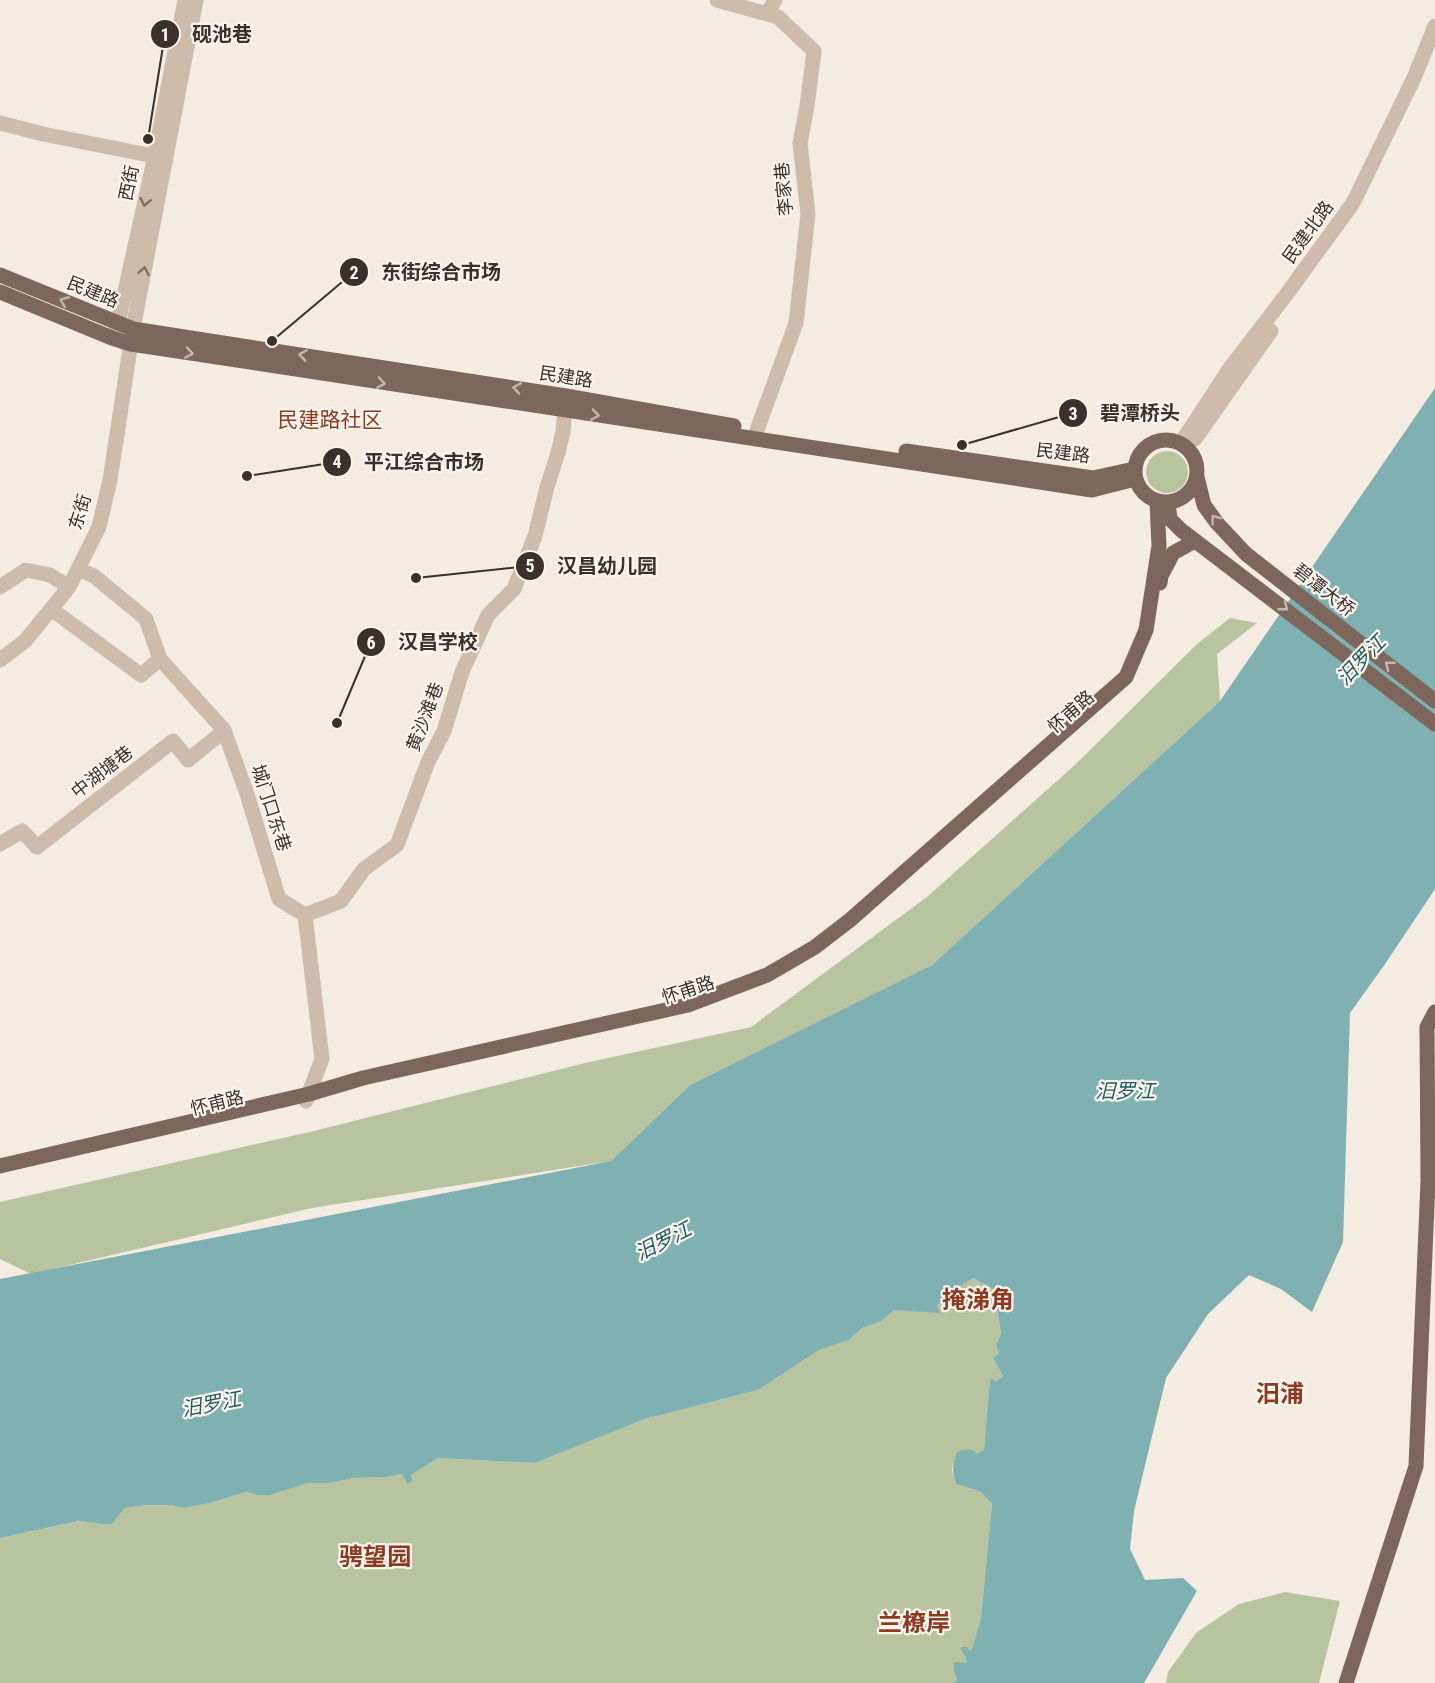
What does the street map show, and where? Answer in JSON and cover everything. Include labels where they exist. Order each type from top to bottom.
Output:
[{"type":"main road","name":"民建路","points":[[0,275],[133,329],[565,403],[1093,478],[1135,474]]},
{"type":"main road","points":[[0,292],[131,344],[565,403],[1092,490],[1135,474]]},
{"type":"main road","points":[[1161,439],[1171,439],[1185,446],[1194,457],[1197,467],[1197,477],[1193,486],[1179,500],[1163,502],[1148,497],[1140,489],[1135,474],[1137,458],[1142,449],[1151,442],[1161,439]]},
{"type":"main road","name":"碧潭大桥","points":[[1197,477],[1204,505],[1245,554],[1435,701]]},
{"type":"main road","points":[[1163,502],[1170,519],[1181,530],[1435,724]]},
{"type":"main road","points":[[0,1166],[307,1098],[363,1078],[688,1005],[767,975],[815,947],[850,920],[1126,676],[1146,630],[1159,546],[1163,502]]},
{"type":"main road","name":"怀甫路","points":[[0,1176],[307,1098],[689,1013],[771,981],[853,929],[1134,683],[1153,632],[1161,576],[1173,553],[1196,541]]},
{"type":"main road","points":[[1346,1683],[1416,1466],[1428,1181],[1427,1027],[1435,1012]]},
{"type":"main road","points":[[1356,1683],[1424,1464],[1435,1227]]},
{"type":"street","name":"西街","points":[[131,344],[185,0]]},
{"type":"street","name":"西街","points":[[112,338],[118,323],[160,158],[196,0]]},
{"type":"street","name":"李家巷","points":[[717,0],[778,17],[814,51],[800,143],[808,214],[796,323],[757,430]]},
{"type":"street","points":[[767,14],[775,0]]},
{"type":"street","name":"民建北路","points":[[1185,446],[1230,368],[1353,203],[1414,78],[1435,26]]},
{"type":"street","points":[[1185,446],[1357,212],[1422,80],[1435,44]]},
{"type":"street","points":[[0,123],[160,158]]},
{"type":"street","name":"东街","points":[[0,660],[25,641],[69,587],[99,526],[110,480],[131,344]]},
{"type":"street","name":"黄沙滩巷","points":[[305,915],[341,902],[364,869],[397,845],[428,762],[444,731],[462,672],[488,615],[514,589],[536,536],[546,488],[561,443],[565,403]]},
{"type":"street","name":"城门口东巷","points":[[78,569],[94,576],[146,619],[160,659],[224,731],[247,794],[279,899],[305,915]]},
{"type":"street","points":[[0,587],[26,570],[50,575],[69,587]]},
{"type":"street","points":[[51,609],[141,675],[160,659]]},
{"type":"street","name":"中湖塘巷","points":[[0,844],[22,831],[37,847],[173,741],[188,760],[224,731]]},
{"type":"street","points":[[305,915],[322,1059],[307,1098]]},
{"type":"green space","points":[[1167,451],[1182,457],[1188,472],[1182,487],[1167,493],[1152,487],[1146,472],[1152,457]]},
{"type":"green space","points":[[1230,618],[1257,623],[1217,654],[1220,701],[932,965],[690,1085],[611,1161],[312,1208],[31,1274],[0,1259],[0,1202],[314,1131],[585,1063],[751,1027],[927,897],[1077,763],[1197,644]]},
{"type":"green space","points":[[973,1278],[999,1292],[997,1310],[1001,1334],[996,1344],[999,1353],[993,1358],[1003,1376],[997,1381],[990,1379],[984,1450],[977,1455],[953,1463],[952,1470],[956,1484],[981,1492],[992,1504],[981,1617],[974,1648],[965,1656],[967,1663],[954,1672],[957,1680],[953,1683],[0,1683],[0,1538],[80,1521],[111,1525],[125,1508],[170,1505],[184,1508],[246,1492],[270,1495],[309,1483],[411,1475],[438,1458],[535,1463],[645,1419],[758,1390],[819,1350],[849,1340],[862,1328],[882,1321],[894,1310],[939,1312],[937,1306],[944,1298]]},
{"type":"green space","points":[[1285,1592],[1340,1601],[1319,1683],[1166,1683],[1168,1672],[1196,1633],[1239,1604]]},
{"type":"water","name":"汨罗江","points":[[1435,388],[1435,889],[1350,1013],[1343,1242],[1312,1312],[1281,1289],[1249,1275],[1208,1314],[1166,1378],[1134,1511],[1130,1549],[1145,1580],[1183,1578],[1197,1591],[1144,1683],[953,1683],[957,1680],[954,1662],[967,1663],[960,1648],[966,1646],[970,1651],[973,1648],[981,1617],[992,1504],[981,1492],[956,1484],[953,1465],[957,1452],[970,1450],[977,1454],[984,1450],[990,1379],[997,1381],[1003,1376],[993,1358],[999,1353],[996,1344],[1001,1334],[997,1310],[999,1292],[973,1278],[944,1298],[937,1306],[940,1313],[894,1310],[882,1321],[862,1328],[849,1340],[819,1350],[758,1390],[645,1419],[535,1463],[438,1458],[411,1475],[412,1482],[408,1484],[402,1474],[388,1477],[354,1478],[329,1483],[309,1483],[270,1495],[246,1492],[184,1508],[170,1505],[147,1505],[125,1508],[111,1525],[79,1521],[0,1538],[0,1279],[611,1161],[690,1085],[932,965],[1220,701]]},
{"type":"place","name":"砚池巷","points":[[148,139]]},
{"type":"place","name":"东街综合市场","points":[[272,341]]},
{"type":"place","name":"碧潭桥头","points":[[962,445]]},
{"type":"place","name":"平江综合市场","points":[[247,476]]},
{"type":"place","name":"汉昌幼儿园","points":[[416,578]]},
{"type":"place","name":"汉昌学校","points":[[337,723]]},
{"type":"district","name":"民建路社区","points":[[330,420]]},
{"type":"district","name":"掩涕角","points":[[978,1300]]},
{"type":"district","name":"汨浦","points":[[1280,1394]]},
{"type":"district","name":"骋望园","points":[[375,1557]]},
{"type":"district","name":"兰橑岸","points":[[914,1623]]}]
